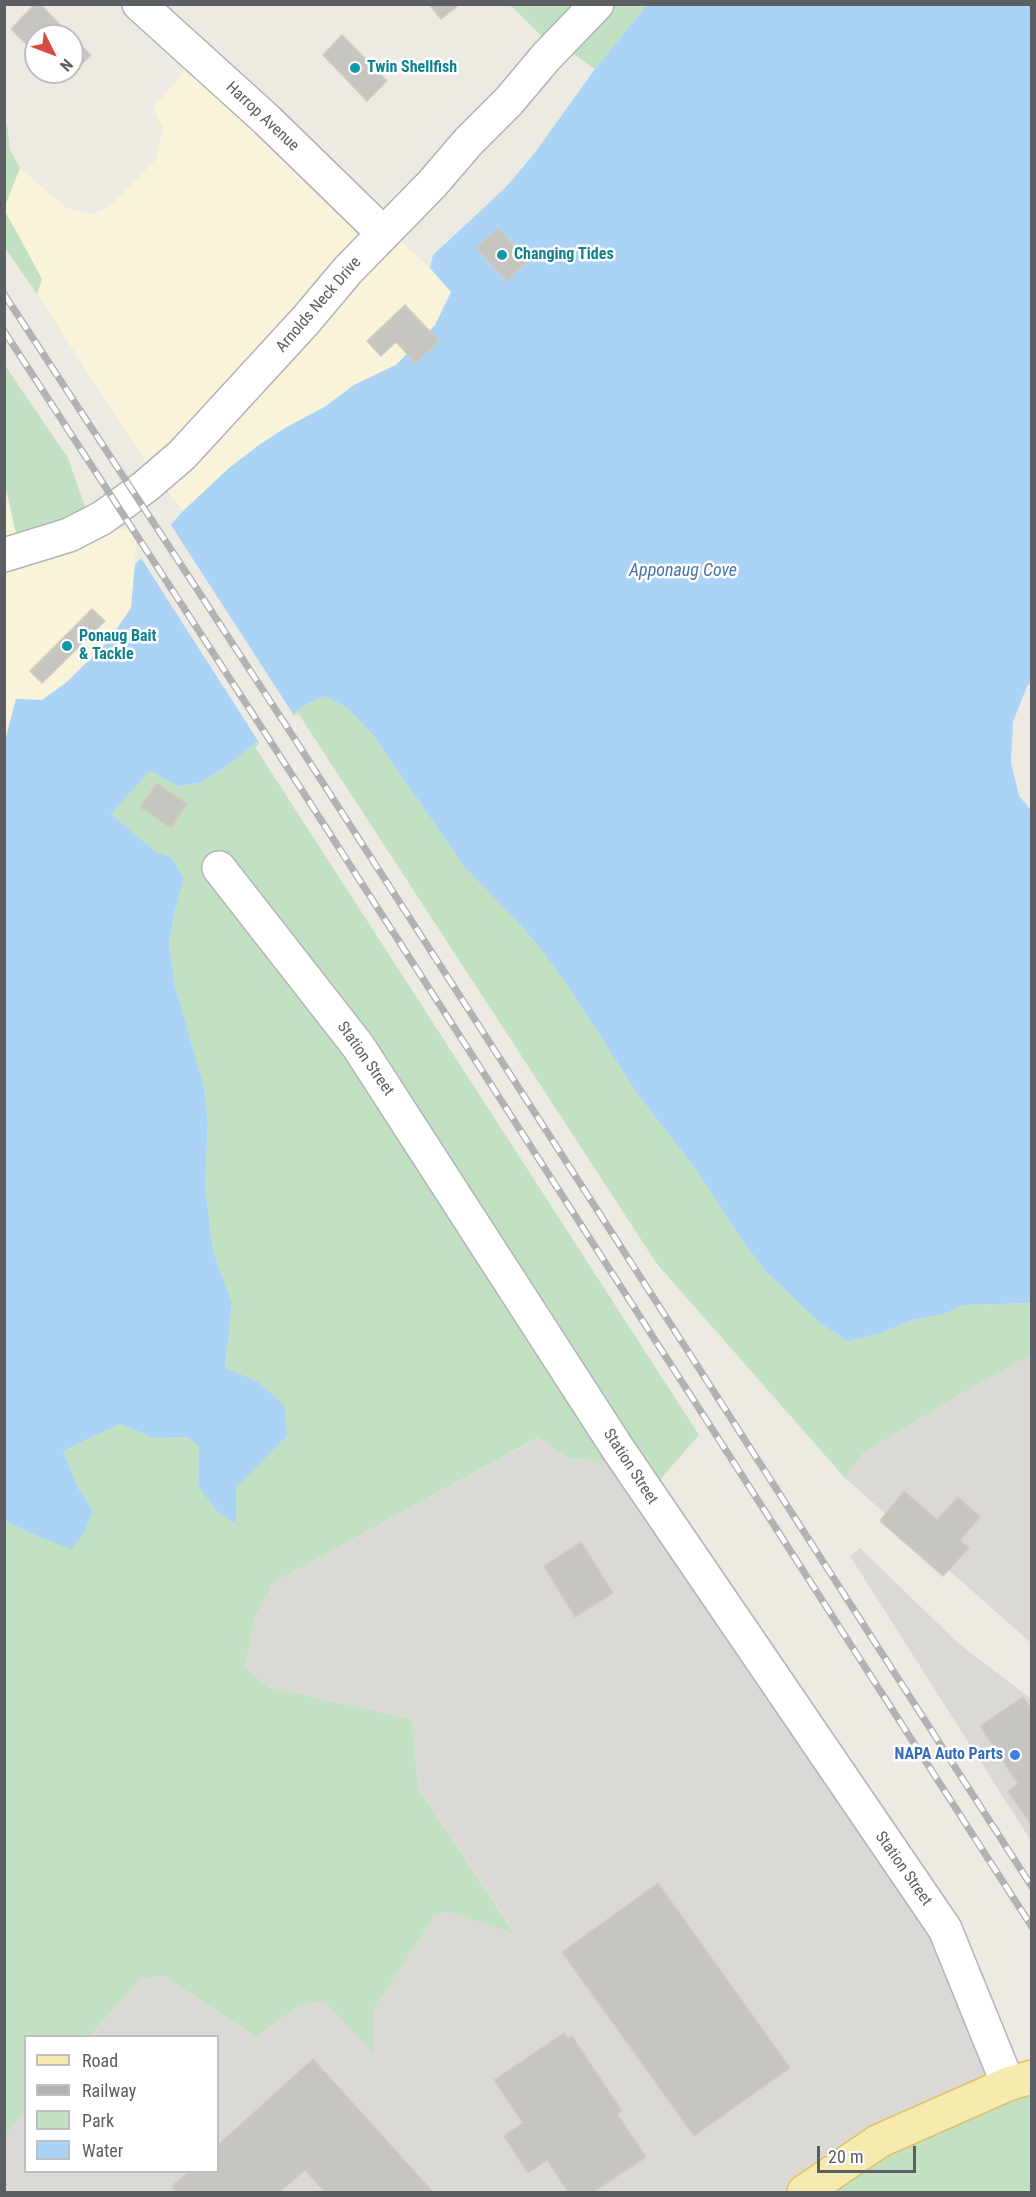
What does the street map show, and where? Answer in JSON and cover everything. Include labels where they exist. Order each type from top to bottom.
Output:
[{"type":"main road","points":[[804,2191],[879,2141],[1020,2081]]},
{"type":"street","name":"Harrop Avenue","points":[[139,4],[267,120],[383,233]]},
{"type":"street","name":"Arnolds Neck Drive","points":[[4,555],[69,534],[94,522],[146,486],[200,437],[383,233],[432,184],[597,4]]},
{"type":"street","name":"Station Street","points":[[219,868],[358,1046],[695,1565],[779,1684],[851,1795],[945,1929],[1020,2081]]},
{"type":"shaded area","points":[[194,61],[389,231],[430,268],[451,292],[435,325],[396,365],[354,385],[326,406],[259,445],[229,468],[183,511],[152,472],[37,294],[42,279],[4,206],[20,168],[66,208],[93,214],[110,206],[156,159],[163,129],[153,108]]},
{"type":"shaded area","points":[[4,484],[20,551],[96,528],[135,529],[136,546],[131,608],[109,640],[67,682],[42,700],[16,699],[5,744]]},
{"type":"shaded area","points":[[1031,1355],[1031,1643],[845,1478],[863,1453]]},
{"type":"shaded area","points":[[540,1437],[568,1458],[627,1464],[946,1931],[1004,2079],[804,2192],[5,2192],[4,2135],[24,2112],[24,2173],[219,2173],[219,2035],[91,2035],[140,1979],[164,1976],[256,2037],[300,2005],[324,2001],[374,2053],[374,2009],[435,1915],[449,1912],[514,1932],[418,1788],[412,1719],[268,1687],[245,1667],[256,1615],[273,1583]]},
{"type":"shaded area","points":[[860,1548],[958,1643],[1031,1699],[1031,1841],[850,1556]]},
{"type":"green space","points":[[510,5],[647,5],[595,69],[562,46],[557,51]]},
{"type":"green space","points":[[7,124],[10,150],[20,168],[5,206],[4,125]]},
{"type":"green space","points":[[5,211],[42,279],[37,294],[5,248]]},
{"type":"green space","points":[[4,364],[68,458],[89,518],[20,551],[5,484]]},
{"type":"green space","points":[[325,696],[347,708],[373,735],[465,868],[517,921],[568,986],[638,1095],[695,1168],[765,1271],[821,1324],[848,1341],[878,1334],[913,1320],[944,1314],[965,1305],[1031,1303],[1031,1355],[863,1453],[845,1478],[657,1264],[298,713],[255,747],[699,1435],[649,1492],[627,1464],[568,1458],[539,1437],[273,1583],[256,1615],[245,1667],[268,1687],[412,1719],[418,1788],[514,1933],[449,1912],[435,1915],[374,2009],[374,2054],[324,2001],[300,2005],[256,2037],[164,1976],[140,1979],[91,2035],[24,2035],[24,2112],[5,2135],[5,1521],[32,1534],[71,1548],[93,1510],[78,1488],[63,1451],[120,1424],[154,1438],[188,1437],[199,1447],[198,1487],[235,1524],[236,1488],[287,1436],[257,1381],[225,1369],[232,1303],[213,1251],[205,1187],[208,1120],[204,1086],[175,986],[169,945],[184,878],[171,857],[156,852],[111,814],[150,771],[178,786],[200,783],[225,767],[305,705]]},
{"type":"green space","points":[[1031,2078],[1031,2192],[804,2192]]},
{"type":"water","name":"Apponaug Cove","points":[[647,5],[1031,5],[1032,681],[1027,686],[1013,722],[1011,762],[1019,796],[1032,811],[1031,1303],[965,1305],[944,1314],[913,1320],[878,1334],[848,1341],[821,1324],[765,1271],[695,1168],[638,1095],[568,986],[517,921],[465,868],[373,735],[347,708],[325,696],[305,705],[225,767],[200,783],[178,786],[150,771],[111,814],[156,852],[171,857],[184,878],[169,945],[175,986],[204,1086],[208,1120],[205,1187],[213,1251],[232,1303],[225,1368],[257,1381],[284,1405],[287,1436],[236,1488],[236,1524],[216,1510],[198,1486],[199,1447],[188,1437],[154,1438],[120,1424],[63,1451],[78,1488],[93,1510],[84,1533],[71,1549],[32,1534],[5,1521],[4,744],[16,699],[42,700],[67,682],[109,640],[131,608],[135,565],[183,511],[229,468],[259,445],[326,406],[354,385],[396,365],[435,325],[451,292],[430,268],[433,255],[506,187],[534,154],[595,69]]},
{"type":"pier","points":[[169,522],[295,717],[260,744],[139,555]]},
{"type":"building","points":[[35,4],[40,4],[59,24],[24,24],[24,42],[11,29]]},
{"type":"building","points":[[429,4],[460,4],[441,19]]},
{"type":"building","name":"Twin Shellfish","points":[[342,35],[387,81],[367,101],[323,55]]},
{"type":"building","points":[[84,48],[91,55],[84,62]]},
{"type":"building","name":"Changing Tides","points":[[498,228],[528,261],[507,281],[476,248]]},
{"type":"building","points":[[405,305],[439,341],[416,363],[396,342],[381,356],[367,341]]},
{"type":"building","name":"Ponaug Bait & Tackle","points":[[92,609],[105,621],[42,683],[30,671]]},
{"type":"building","points":[[157,783],[187,804],[171,828],[140,807]]},
{"type":"building","points":[[904,1491],[937,1520],[958,1497],[980,1517],[960,1540],[969,1548],[943,1576],[880,1521]]},
{"type":"building","points":[[581,1542],[613,1593],[575,1617],[544,1566]]},
{"type":"building","name":"NAPA Auto Parts","points":[[1023,1697],[1032,1710],[1032,1826],[1008,1791],[1018,1784],[980,1726]]},
{"type":"building","points":[[658,1883],[790,2068],[694,2136],[562,1952]]},
{"type":"building","points":[[564,2033],[568,2039],[572,2036],[622,2111],[617,2114],[646,2157],[593,2192],[568,2192],[547,2160],[528,2173],[504,2136],[523,2123],[494,2080]]},
{"type":"building","points":[[313,2059],[433,2192],[325,2192],[305,2170],[280,2192],[176,2192],[172,2186],[187,2173],[219,2173],[219,2144]]},
{"type":"railway","points":[[4,294],[287,727],[1032,1887]]},
{"type":"railway","points":[[4,331],[269,739],[1032,1927]]},
{"type":"place","name":"Twin Shellfish","points":[[355,68]]},
{"type":"place","name":"Changing Tides","points":[[502,255]]},
{"type":"place","name":"Ponaug Bait & Tackle","points":[[67,646]]},
{"type":"place","name":"NAPA Auto Parts","points":[[1015,1755]]}]
